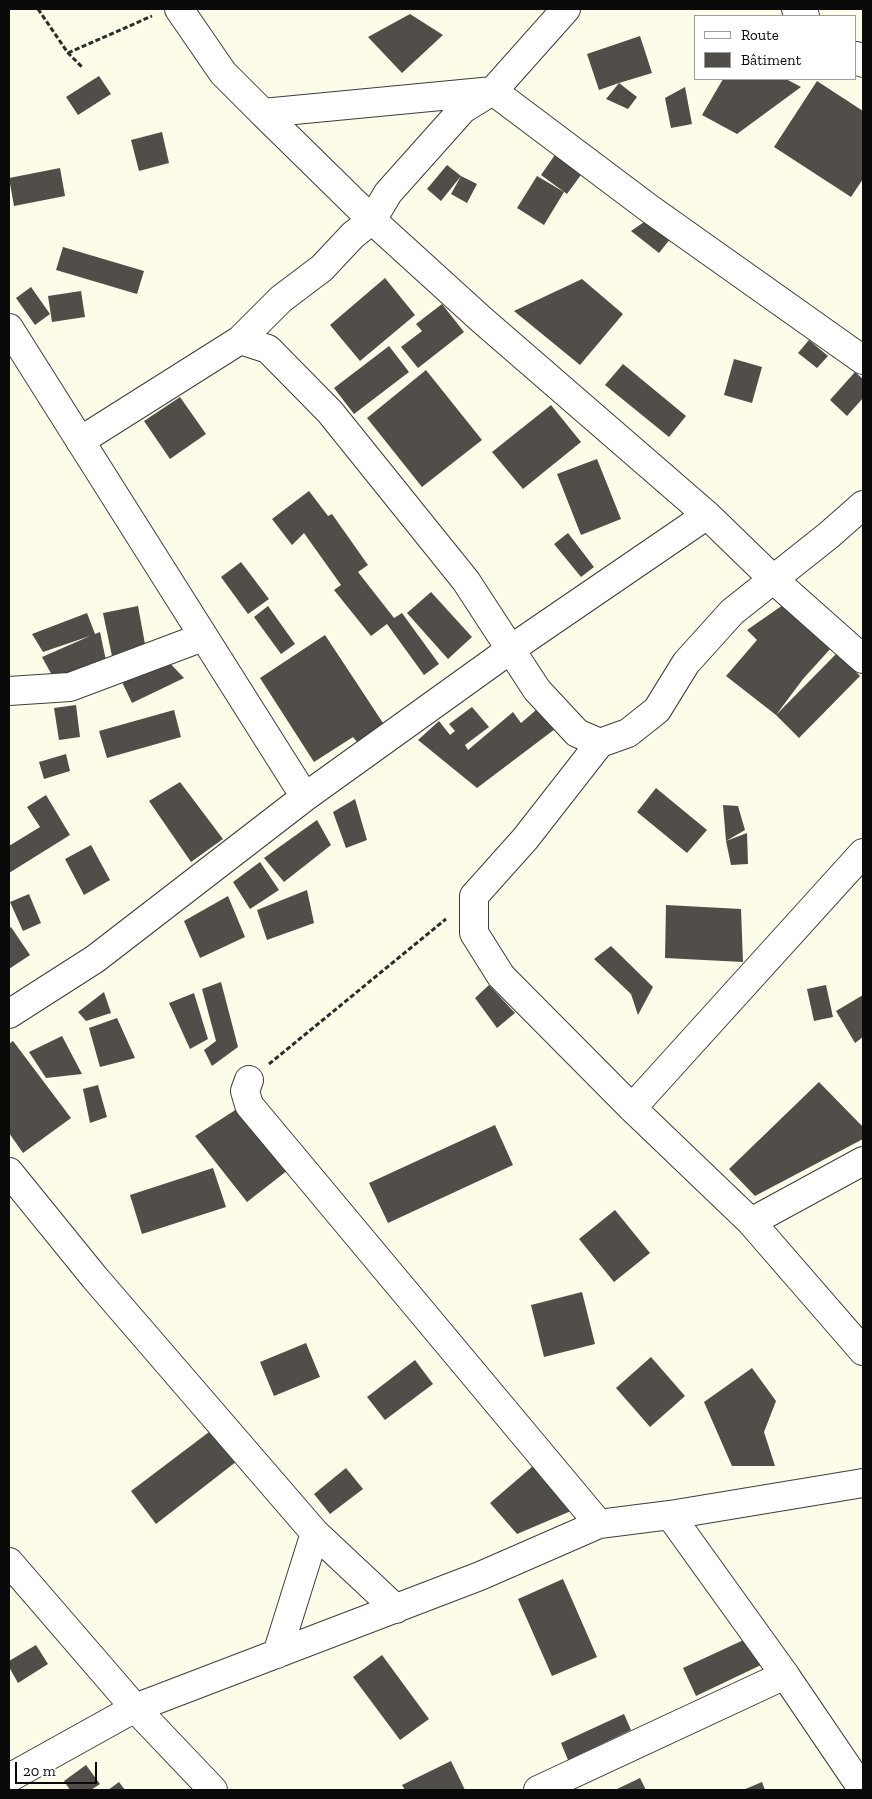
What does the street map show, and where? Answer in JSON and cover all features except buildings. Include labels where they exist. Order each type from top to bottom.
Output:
[{"type":"street","points":[[80,441],[240,340],[281,299],[322,268],[353,235],[372,220],[388,193],[463,109],[493,91],[566,9]]},
{"type":"street","points":[[169,11],[223,73],[372,220],[482,320],[707,515],[774,580],[863,659]]},
{"type":"street","points":[[263,113],[493,91],[650,209],[863,360]]},
{"type":"street","points":[[9,328],[202,637],[305,797]]},
{"type":"street","points":[[240,340],[268,350],[330,412],[466,581],[538,690],[577,733],[600,743]]},
{"type":"street","points":[[863,505],[774,580],[732,612],[686,663],[657,710],[628,733],[600,743],[525,839],[474,896],[474,933],[501,976],[632,1108],[751,1222],[863,1351]]},
{"type":"street","points":[[9,1014],[95,959],[305,797],[511,649],[707,515]]},
{"type":"street","points":[[9,691],[70,687],[202,637]]},
{"type":"street","points":[[632,1108],[863,853]]},
{"type":"street","points":[[250,1080],[245,1091],[249,1105],[599,1524]]},
{"type":"street","points":[[751,1222],[863,1161]]},
{"type":"street","points":[[9,1172],[95,1278],[315,1533],[396,1609]]},
{"type":"street","points":[[9,1778],[135,1708],[480,1576],[599,1524],[670,1516],[863,1483]]},
{"type":"street","points":[[670,1516],[785,1675],[863,1790]]},
{"type":"street","points":[[278,1654],[315,1533]]},
{"type":"street","points":[[9,1562],[135,1708],[213,1790]]},
{"type":"street","points":[[538,1790],[785,1675]]},
{"type":"path","points":[[38,9],[68,53],[83,68]]},
{"type":"path","points":[[68,53],[169,11]]},
{"type":"path","points":[[250,1080],[474,896]]}]
